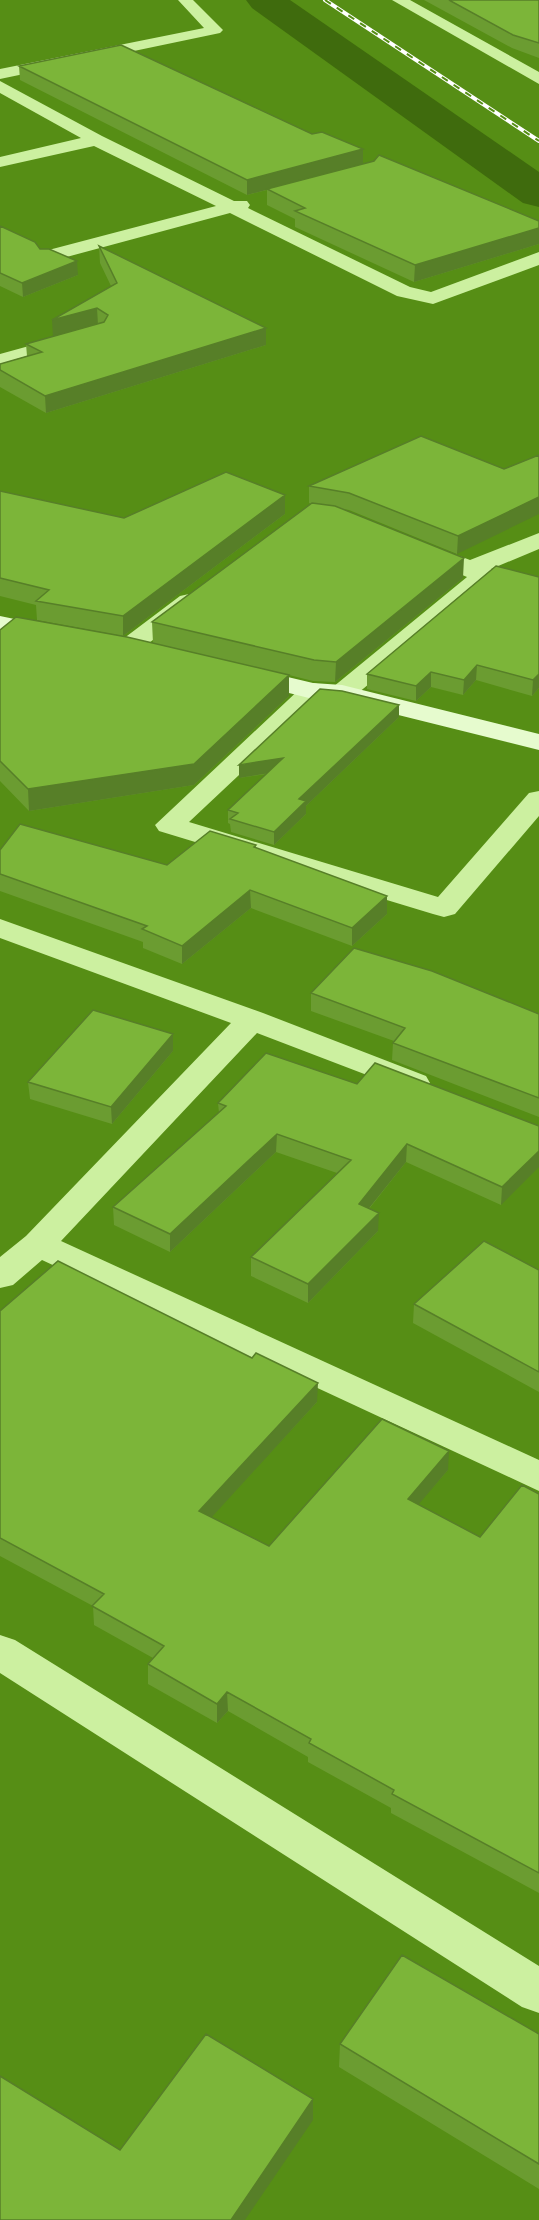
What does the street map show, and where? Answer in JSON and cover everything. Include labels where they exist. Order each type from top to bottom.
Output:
[{"type":"street","points":[[0,74],[215,30],[185,0]]},
{"type":"street","points":[[399,0],[539,79]]},
{"type":"street","points":[[0,86],[96,140],[404,292],[433,298],[539,258]]},
{"type":"street","points":[[0,162],[96,140]]},
{"type":"street","points":[[48,256],[255,201]]},
{"type":"street","points":[[0,360],[86,336]]},
{"type":"street","points":[[470,569],[539,540]]},
{"type":"street","points":[[342,693],[484,575],[405,543]]},
{"type":"street","points":[[117,645],[203,591]]},
{"type":"street","points":[[0,624],[70,637]]},
{"type":"street","points":[[117,645],[163,656]]},
{"type":"street","points":[[220,669],[313,690],[342,693],[539,742]]},
{"type":"street","points":[[313,690],[169,825],[444,908],[539,800]]},
{"type":"street","points":[[0,928],[252,1020],[440,1092]]},
{"type":"street","points":[[0,1276],[38,1244],[252,1020]]},
{"type":"street","points":[[38,1244],[539,1478]]},
{"type":"street","points":[[0,1652],[539,1992]]},
{"type":"building","points":[[449,0],[539,0],[539,43],[513,35]]},
{"type":"building","points":[[121,45],[312,134],[322,132],[363,149],[247,180],[19,66]]},
{"type":"building","points":[[379,155],[539,221],[539,228],[415,265],[295,211],[305,208],[267,189],[374,161]]},
{"type":"building","points":[[0,226],[35,242],[40,249],[49,249],[77,261],[22,283],[0,273]]},
{"type":"building","points":[[99,246],[266,328],[45,396],[0,370],[0,364],[42,352],[26,344],[104,322],[108,315],[97,308],[52,320],[117,283]]},
{"type":"building","points":[[421,436],[504,469],[539,455],[539,497],[458,536],[349,493],[309,486]]},
{"type":"building","points":[[226,472],[285,495],[123,616],[36,601],[49,590],[0,578],[0,491],[124,518]]},
{"type":"building","points":[[312,503],[335,506],[464,558],[336,662],[314,660],[152,622]]},
{"type":"building","points":[[496,566],[539,577],[539,674],[533,680],[477,665],[464,680],[431,672],[416,686],[367,674]]},
{"type":"building","points":[[16,617],[127,637],[289,675],[194,764],[28,789],[0,761],[0,630]]},
{"type":"building","points":[[320,689],[342,691],[399,705],[299,799],[306,801],[274,832],[230,819],[238,813],[228,810],[283,758],[239,765]]},
{"type":"building","points":[[20,824],[167,865],[210,831],[256,845],[254,847],[387,896],[352,928],[250,890],[182,946],[142,929],[147,926],[0,874],[0,850]]},
{"type":"building","points":[[354,948],[432,971],[539,1014],[539,1098],[393,1043],[405,1028],[311,993]]},
{"type":"building","points":[[93,1010],[173,1034],[111,1107],[28,1082]]},
{"type":"building","points":[[266,1053],[357,1084],[375,1063],[539,1126],[539,1151],[502,1187],[407,1144],[359,1204],[379,1213],[308,1284],[251,1257],[351,1160],[277,1134],[170,1234],[113,1207],[226,1106],[218,1103]]},
{"type":"building","points":[[484,1241],[539,1270],[539,1372],[414,1304]]},
{"type":"building","points":[[58,1261],[252,1358],[256,1353],[318,1383],[199,1511],[269,1546],[382,1419],[449,1451],[408,1499],[480,1537],[522,1485],[539,1494],[539,1873],[392,1794],[394,1790],[309,1743],[311,1739],[227,1692],[217,1704],[148,1664],[164,1646],[92,1606],[104,1594],[0,1538],[0,1311]]},
{"type":"building","points":[[402,1955],[539,2034],[539,2164],[340,2044]]},
{"type":"building","points":[[206,2034],[313,2099],[231,2220],[0,2220],[0,2076],[120,2150]]},
{"type":"waterway","points":[[265,0],[539,193]]},
{"type":"railway","points":[[325,0],[539,141]]}]
